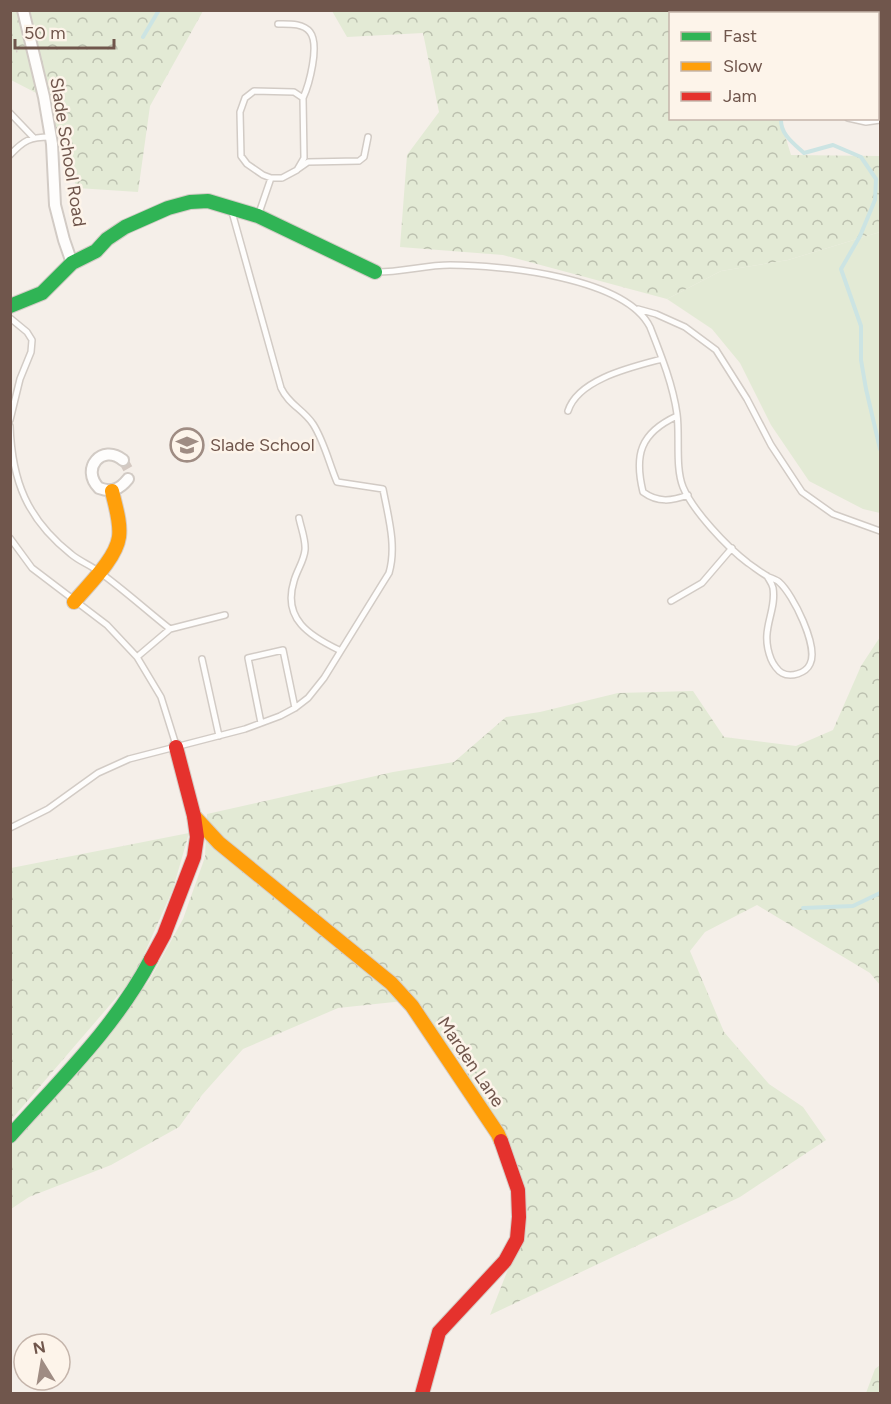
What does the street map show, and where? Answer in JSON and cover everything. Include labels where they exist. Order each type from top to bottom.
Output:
[{"type":"street","name":"Slade School Road","points":[[23,10],[44,97],[50,136],[55,205],[72,263]]},
{"type":"street","points":[[10,306],[42,293],[72,263],[96,251],[107,239],[125,227],[168,208],[190,202],[208,201],[258,216],[375,272]]},
{"type":"street","points":[[123,460],[117,456],[105,454],[92,466],[92,478],[99,488],[112,491],[123,486],[128,479]]},
{"type":"street","points":[[74,602],[110,557],[119,538],[117,512],[112,491]]},
{"type":"street","points":[[10,1136],[107,1026],[137,986],[164,935],[194,856],[197,837],[194,816],[176,747]]},
{"type":"street","name":"Marden Lane","points":[[194,816],[219,843],[391,983],[412,1006],[498,1134],[518,1190],[517,1239],[505,1261],[439,1332],[422,1394]]},
{"type":"lane","points":[[278,24],[298,25],[309,31],[314,39],[310,80],[303,98],[304,158],[297,170]]},
{"type":"lane","points":[[303,98],[294,92],[278,91],[254,91],[245,98],[240,112],[241,156],[247,164],[263,175],[282,178],[308,162],[359,161],[364,157],[368,136]]},
{"type":"lane","points":[[10,112],[33,137]]},
{"type":"lane","points":[[857,120],[866,122],[880,120]]},
{"type":"lane","points":[[10,155],[21,143],[33,137],[50,136]]},
{"type":"lane","points":[[258,216],[271,178]]},
{"type":"lane","points":[[10,828],[48,809],[98,773],[129,759],[219,736],[280,716],[295,708],[308,698],[324,678],[339,650],[384,584],[392,563],[392,543],[383,489],[337,482],[315,427],[285,397],[231,208]]},
{"type":"lane","points":[[375,272],[447,265],[489,266],[572,280],[610,294],[636,309],[645,318],[662,359],[677,416],[680,474],[688,495],[715,532],[745,561],[778,582],[790,598],[813,648],[811,664],[805,671],[798,674],[782,673],[773,664],[768,651],[767,630],[773,586],[766,576]]},
{"type":"lane","points":[[636,309],[656,314],[685,327],[716,350],[747,399],[771,446],[802,492],[833,514],[880,531]]},
{"type":"lane","points":[[10,318],[27,332],[32,340],[31,352],[20,379],[10,420]]},
{"type":"lane","points":[[568,411],[571,400],[584,388],[628,369],[662,359]]},
{"type":"lane","points":[[677,416],[656,429],[646,439],[640,451],[638,470],[643,492],[651,498],[668,501],[688,495]]},
{"type":"lane","points":[[10,426],[11,452],[16,479],[26,502],[39,521],[72,555],[98,571],[170,629]]},
{"type":"lane","points":[[298,518],[306,549],[291,594],[293,611],[307,633],[339,650]]},
{"type":"lane","points":[[10,537],[32,568],[107,625],[137,657],[161,697],[176,747]]},
{"type":"lane","points":[[670,601],[702,583],[732,548]]},
{"type":"lane","points":[[137,657],[170,629],[225,615]]},
{"type":"lane","points":[[261,723],[248,658],[283,650],[295,708]]},
{"type":"lane","points":[[202,659],[219,736]]},
{"type":"green space","points":[[10,11],[203,11],[150,106],[138,192],[77,188],[44,97],[11,80]]},
{"type":"green space","points":[[332,11],[819,11],[669,12],[669,120],[780,120],[791,155],[880,156],[880,232],[788,260],[721,271],[667,299],[503,255],[400,247],[407,155],[439,112],[423,33],[347,37]]},
{"type":"green space","points":[[880,232],[880,513],[863,509],[809,481],[771,425],[740,363],[712,329],[667,299],[721,271],[788,260]]},
{"type":"green space","points":[[880,637],[880,985],[870,973],[757,905],[705,932],[690,951],[724,1032],[769,1084],[803,1107],[826,1140],[740,1197],[490,1315],[514,1254],[514,1190],[498,1134],[458,1058],[413,1000],[338,1008],[243,1049],[202,1095],[179,1127],[111,1165],[29,1197],[11,1209],[10,1145],[71,1080],[149,981],[183,919],[205,857],[207,814],[393,772],[454,762],[506,717],[540,712],[618,693],[693,691],[724,737],[796,746],[833,730],[861,666]]},
{"type":"green space","points":[[189,833],[173,889],[134,977],[11,1120],[11,868]]},
{"type":"green space","points":[[880,1365],[880,1393],[866,1393],[875,1369]]},
{"type":"waterway","points":[[143,37],[159,10]]},
{"type":"waterway","points":[[781,120],[785,133],[804,153],[833,145],[861,157],[876,179],[875,200],[860,236],[841,269],[861,326],[861,360],[880,449]]},
{"type":"waterway","points":[[803,908],[853,906],[880,893]]},
{"type":"tunnel","points":[[123,460],[128,469],[128,479]]},
{"type":"traffic: fast","points":[[10,306],[42,293],[72,263],[96,251],[107,239],[125,227],[168,208],[190,202],[208,201],[258,216],[375,272]]},
{"type":"traffic: fast","points":[[10,1136],[104,1030],[137,984],[151,959]]},
{"type":"traffic: slow","points":[[74,602],[101,571],[117,545],[119,525],[112,491]]},
{"type":"traffic: slow","points":[[194,816],[219,843],[391,983],[412,1006],[501,1141]]},
{"type":"traffic: jam","points":[[151,959],[164,935],[194,857],[197,837],[194,816],[176,747]]},
{"type":"traffic: jam","points":[[422,1394],[439,1332],[505,1261],[517,1239],[518,1190],[501,1141]]},
{"type":"place","name":"Slade School","points":[[187,445]]}]
